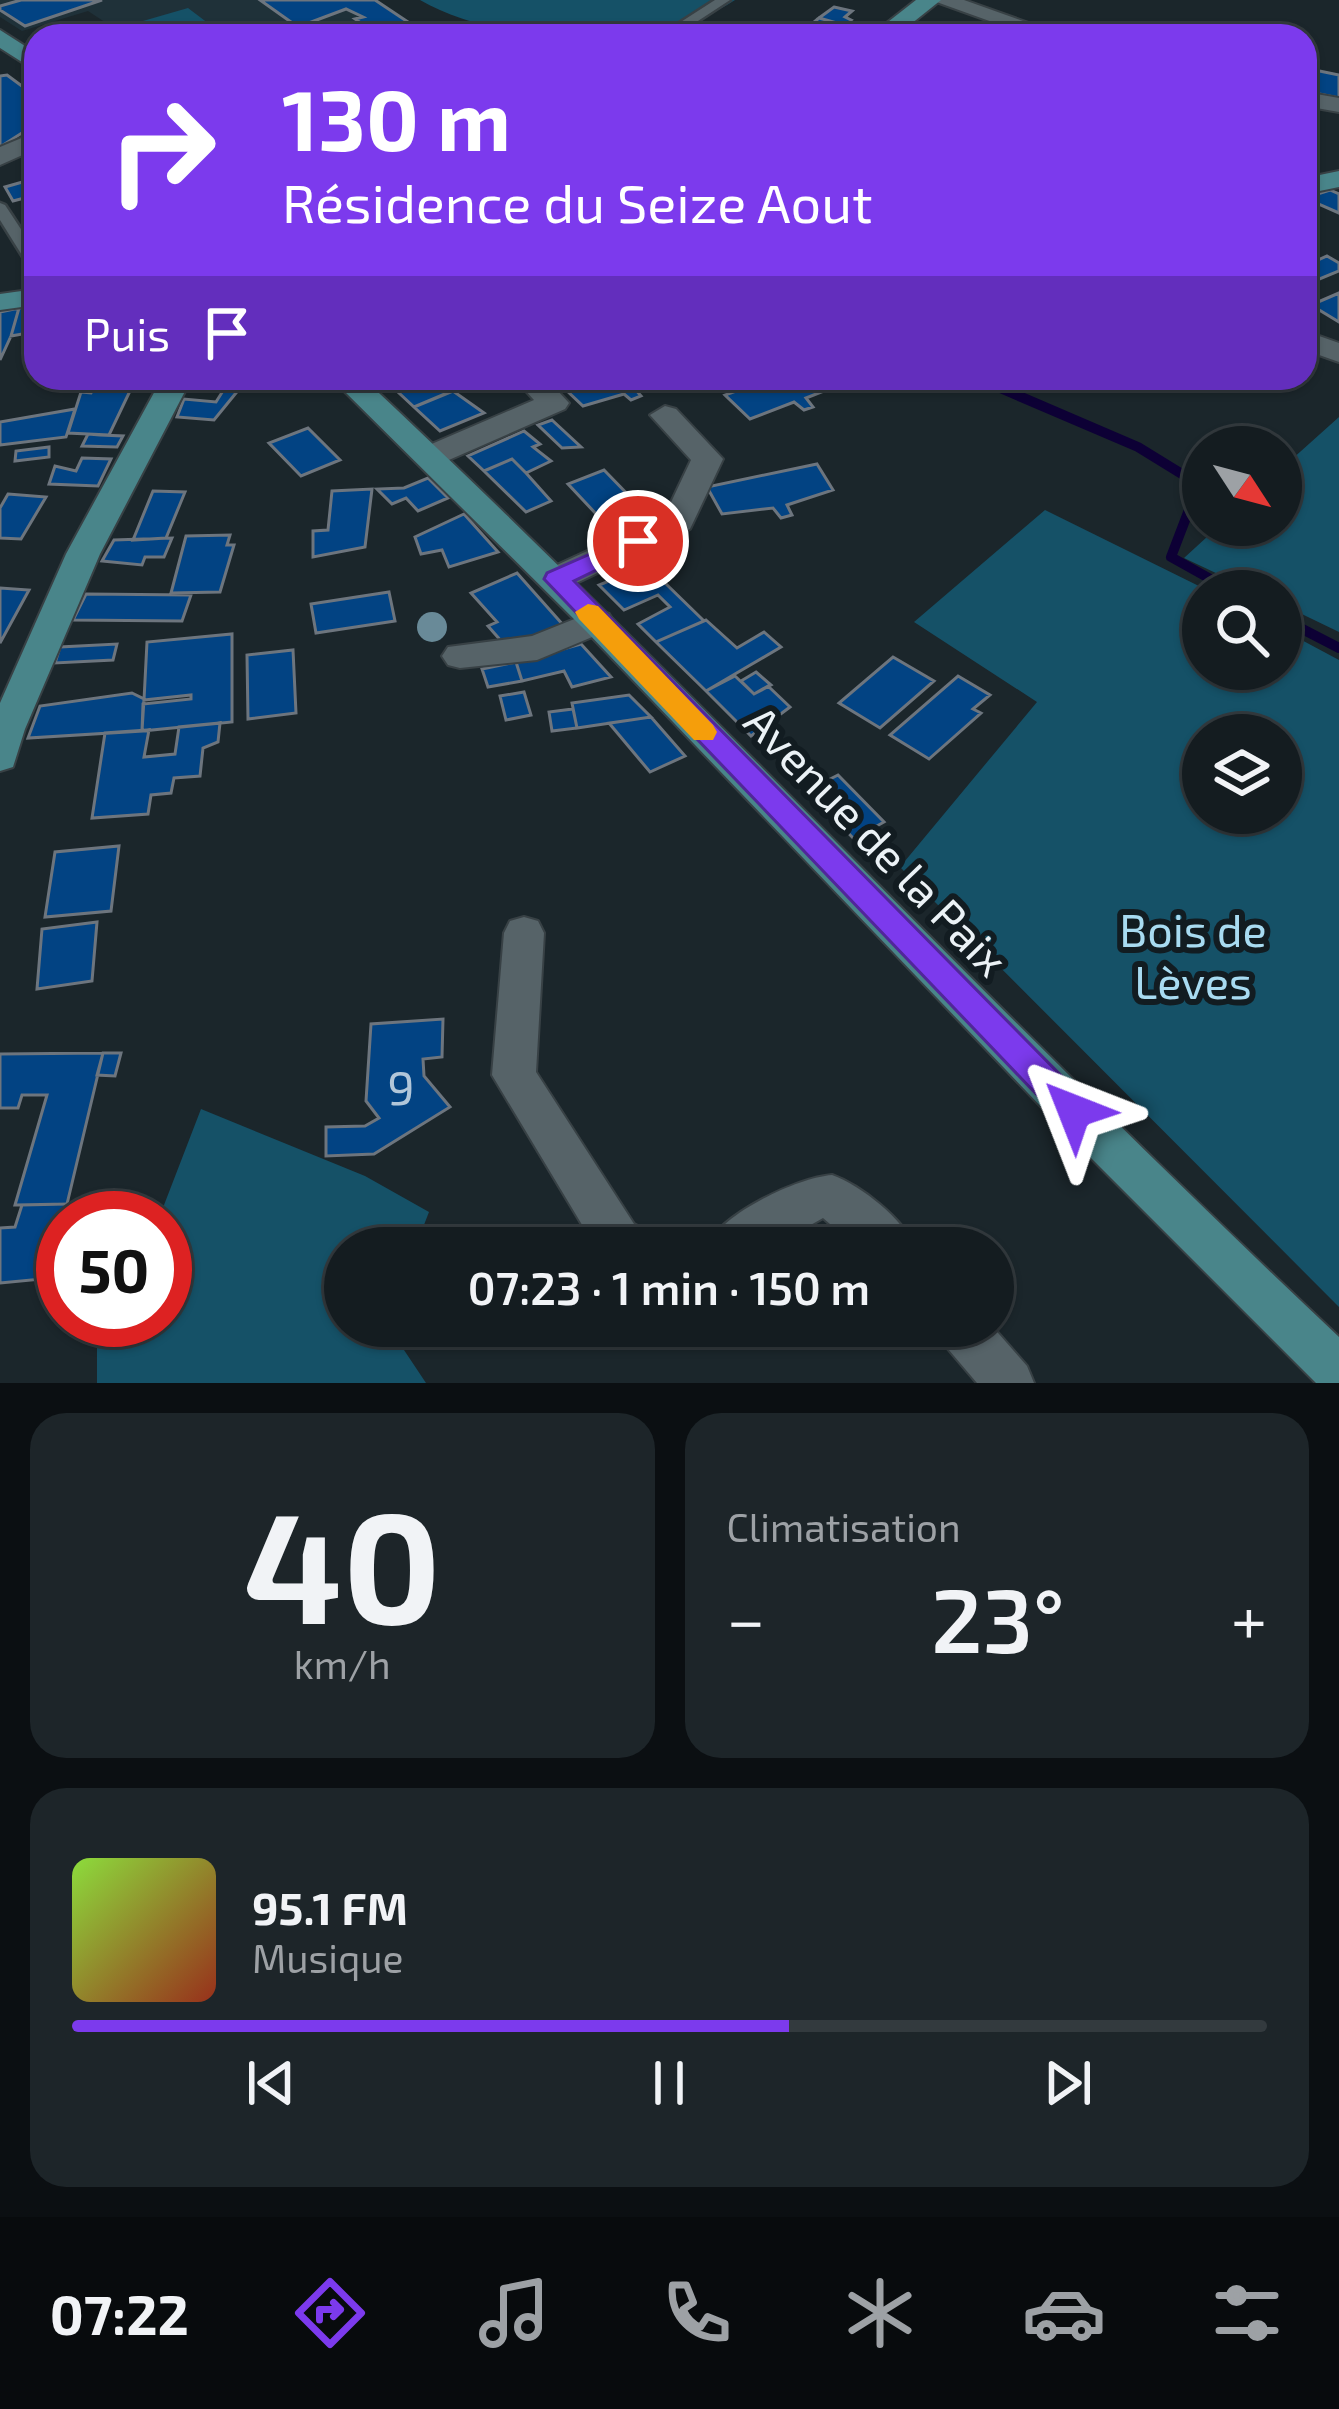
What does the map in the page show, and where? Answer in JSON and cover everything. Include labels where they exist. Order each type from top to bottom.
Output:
[{"type":"main road","points":[[897,24],[930,0]]},
{"type":"main road","points":[[0,757],[7,729],[83,554],[171,390]]},
{"type":"main road","name":"Avenue de la Paix","points":[[359,390],[556,579],[919,956],[1339,1371]]},
{"type":"street","points":[[942,0],[1017,24]]},
{"type":"street","points":[[431,455],[554,403],[541,390]]},
{"type":"street","points":[[556,579],[678,522],[707,459],[665,415]]},
{"type":"street","points":[[460,656],[537,648],[598,622]]},
{"type":"street","points":[[524,933],[514,1075],[609,1227]]},
{"type":"street","points":[[762,1227],[808,1198],[832,1196],[868,1227]]},
{"type":"street","points":[[978,1347],[1009,1383]]},
{"type":"lane","points":[[685,24],[724,0]]},
{"type":"lane","points":[[0,208],[24,247]]},
{"type":"shaded area","points":[[0,0],[377,0],[413,24],[108,24],[88,11],[45,24],[24,24],[22,31],[0,17]]},
{"type":"green space","points":[[420,0],[735,0],[679,24],[482,24]]},
{"type":"green space","points":[[188,8],[209,24],[137,24]]},
{"type":"green space","points":[[1339,417],[1339,632],[1302,614],[1302,570],[1209,570],[1184,558],[1197,546],[1302,546],[1302,450]]},
{"type":"green space","name":"Bois de Lèves","points":[[1045,510],[1182,578],[1182,690],[1302,690],[1302,640],[1339,660],[1339,1307],[900,867],[1037,702],[914,622]]},
{"type":"green space","points":[[201,1109],[365,1176],[429,1212],[423,1227],[324,1227],[324,1347],[402,1347],[426,1383],[97,1383],[97,1347],[192,1347],[192,1191],[169,1191]]},
{"type":"building","points":[[21,0],[102,0],[24,25],[0,6]]},
{"type":"building","points":[[260,0],[375,0],[411,24],[362,24],[355,19],[363,17],[346,9],[294,24]]},
{"type":"building","points":[[834,7],[852,11],[845,24],[819,18]]},
{"type":"building","points":[[1317,70],[1339,75],[1339,98],[1317,93]]},
{"type":"building","points":[[7,75],[24,88],[24,132],[0,147],[0,76]]},
{"type":"building","points":[[24,182],[24,198],[13,201],[5,187]]},
{"type":"building","points":[[1330,190],[1339,194],[1339,213],[1317,203],[1317,194]]},
{"type":"building","points":[[1327,256],[1339,263],[1339,271],[1317,280],[1317,261]]},
{"type":"building","points":[[1339,293],[1339,322],[1317,309],[1317,302]]},
{"type":"building","points":[[24,307],[24,334],[11,336],[19,308]]},
{"type":"building","points":[[19,308],[11,336],[0,360],[0,312]]},
{"type":"building","points":[[224,390],[238,390],[214,420],[177,417],[184,399],[216,402]]},
{"type":"building","points":[[396,390],[452,391],[414,407]]},
{"type":"building","points":[[566,390],[636,390],[641,396],[631,400],[624,394],[583,406]]},
{"type":"building","points":[[739,390],[826,390],[806,398],[813,407],[804,410],[794,402],[750,419],[725,395]]},
{"type":"building","points":[[130,391],[109,435],[68,433],[81,392]]},
{"type":"building","points":[[453,391],[484,413],[440,431],[414,407]]},
{"type":"building","points":[[75,409],[66,437],[0,445],[0,422]]},
{"type":"building","points":[[552,420],[581,447],[562,448],[538,425]]},
{"type":"building","points":[[308,428],[340,460],[301,476],[269,443]]},
{"type":"building","points":[[524,431],[540,444],[533,447],[551,461],[526,473],[512,459],[484,471],[468,456]]},
{"type":"building","points":[[88,434],[123,436],[117,447],[82,446]]},
{"type":"building","points":[[49,447],[49,457],[15,461],[16,451]]},
{"type":"building","points":[[82,458],[111,459],[98,486],[49,484],[55,466],[76,471]]},
{"type":"building","points":[[512,459],[551,501],[526,512],[484,471]]},
{"type":"building","points":[[817,464],[833,490],[787,505],[792,515],[781,518],[773,508],[722,514],[707,487]]},
{"type":"building","points":[[604,470],[635,502],[598,516],[568,484]]},
{"type":"building","points":[[428,478],[448,498],[418,511],[406,498],[392,504],[377,489],[404,488]]},
{"type":"building","points":[[372,489],[365,547],[313,557],[313,531],[328,530],[332,491]]},
{"type":"building","points":[[153,491],[185,492],[166,538],[133,540]]},
{"type":"building","points":[[8,494],[46,497],[21,539],[0,538],[0,508]]},
{"type":"building","points":[[464,514],[498,552],[449,567],[442,550],[421,554],[415,537]]},
{"type":"building","points":[[230,535],[227,545],[234,545],[220,592],[171,593],[186,536]]},
{"type":"building","points":[[172,538],[164,557],[145,557],[142,565],[102,561],[114,540]]},
{"type":"building","points":[[643,567],[704,621],[656,642],[638,624],[670,607],[658,595],[624,610],[599,585]]},
{"type":"building","points":[[517,573],[564,626],[509,650],[488,626],[497,622],[471,593]]},
{"type":"building","points":[[0,588],[29,590],[0,643]]},
{"type":"building","points":[[389,592],[395,621],[316,633],[311,604]]},
{"type":"building","points":[[86,594],[191,595],[182,621],[73,620]]},
{"type":"building","points":[[706,620],[737,648],[764,632],[781,647],[706,691],[656,642]]},
{"type":"building","points":[[232,634],[232,722],[142,731],[143,704],[191,699],[191,695],[144,700],[147,642]]},
{"type":"building","points":[[117,644],[113,660],[55,663],[60,647]]},
{"type":"building","points":[[581,644],[611,677],[572,687],[564,671],[522,681],[516,662]]},
{"type":"building","points":[[293,650],[296,713],[248,719],[247,655]]},
{"type":"building","points":[[893,657],[934,681],[880,728],[839,703]]},
{"type":"building","points":[[516,662],[522,681],[488,687],[482,669]]},
{"type":"building","points":[[756,672],[771,685],[754,694],[741,681]]},
{"type":"building","points":[[735,676],[754,694],[768,686],[790,707],[751,736],[706,691]]},
{"type":"building","points":[[958,676],[990,695],[973,709],[981,713],[929,759],[890,735]]},
{"type":"building","points":[[524,692],[531,715],[506,720],[500,696]]},
{"type":"building","points":[[132,693],[144,699],[142,731],[28,738],[40,706]]},
{"type":"building","points":[[629,695],[651,717],[577,728],[572,703]]},
{"type":"building","points":[[573,709],[577,728],[552,731],[549,712]]},
{"type":"building","points":[[651,717],[685,756],[650,772],[609,723]]},
{"type":"building","points":[[220,723],[218,742],[203,748],[200,776],[174,778],[171,793],[151,795],[148,814],[92,818],[105,733],[149,730],[144,757],[175,754],[179,727]]},
{"type":"building","points":[[838,775],[884,822],[854,839],[807,791]]},
{"type":"building","points":[[119,846],[111,911],[45,917],[55,852]]},
{"type":"building","points":[[97,922],[92,981],[37,989],[42,929]]},
{"type":"building","points":[[443,1019],[442,1057],[423,1059],[424,1076],[450,1107],[374,1154],[326,1156],[326,1127],[365,1126],[379,1118],[366,1101],[371,1024]]},
{"type":"building","points":[[103,1053],[70,1191],[36,1191],[36,1205],[15,1205],[47,1095],[22,1095],[18,1108],[0,1108],[0,1054]]},
{"type":"building","points":[[103,1053],[121,1053],[115,1076],[97,1075]]},
{"type":"building","points":[[22,1205],[36,1205],[36,1280],[0,1283],[0,1228],[15,1227]]},
{"type":"waterway","points":[[1005,390],[1138,447],[1190,479],[1192,502],[1171,557],[1194,570]]},
{"type":"waterway","points":[[1302,629],[1339,648]]},
{"type":"slow traffic","points":[[588,612],[704,732]]},
{"type":"route","points":[[638,541],[556,579],[1074,1111]]}]
